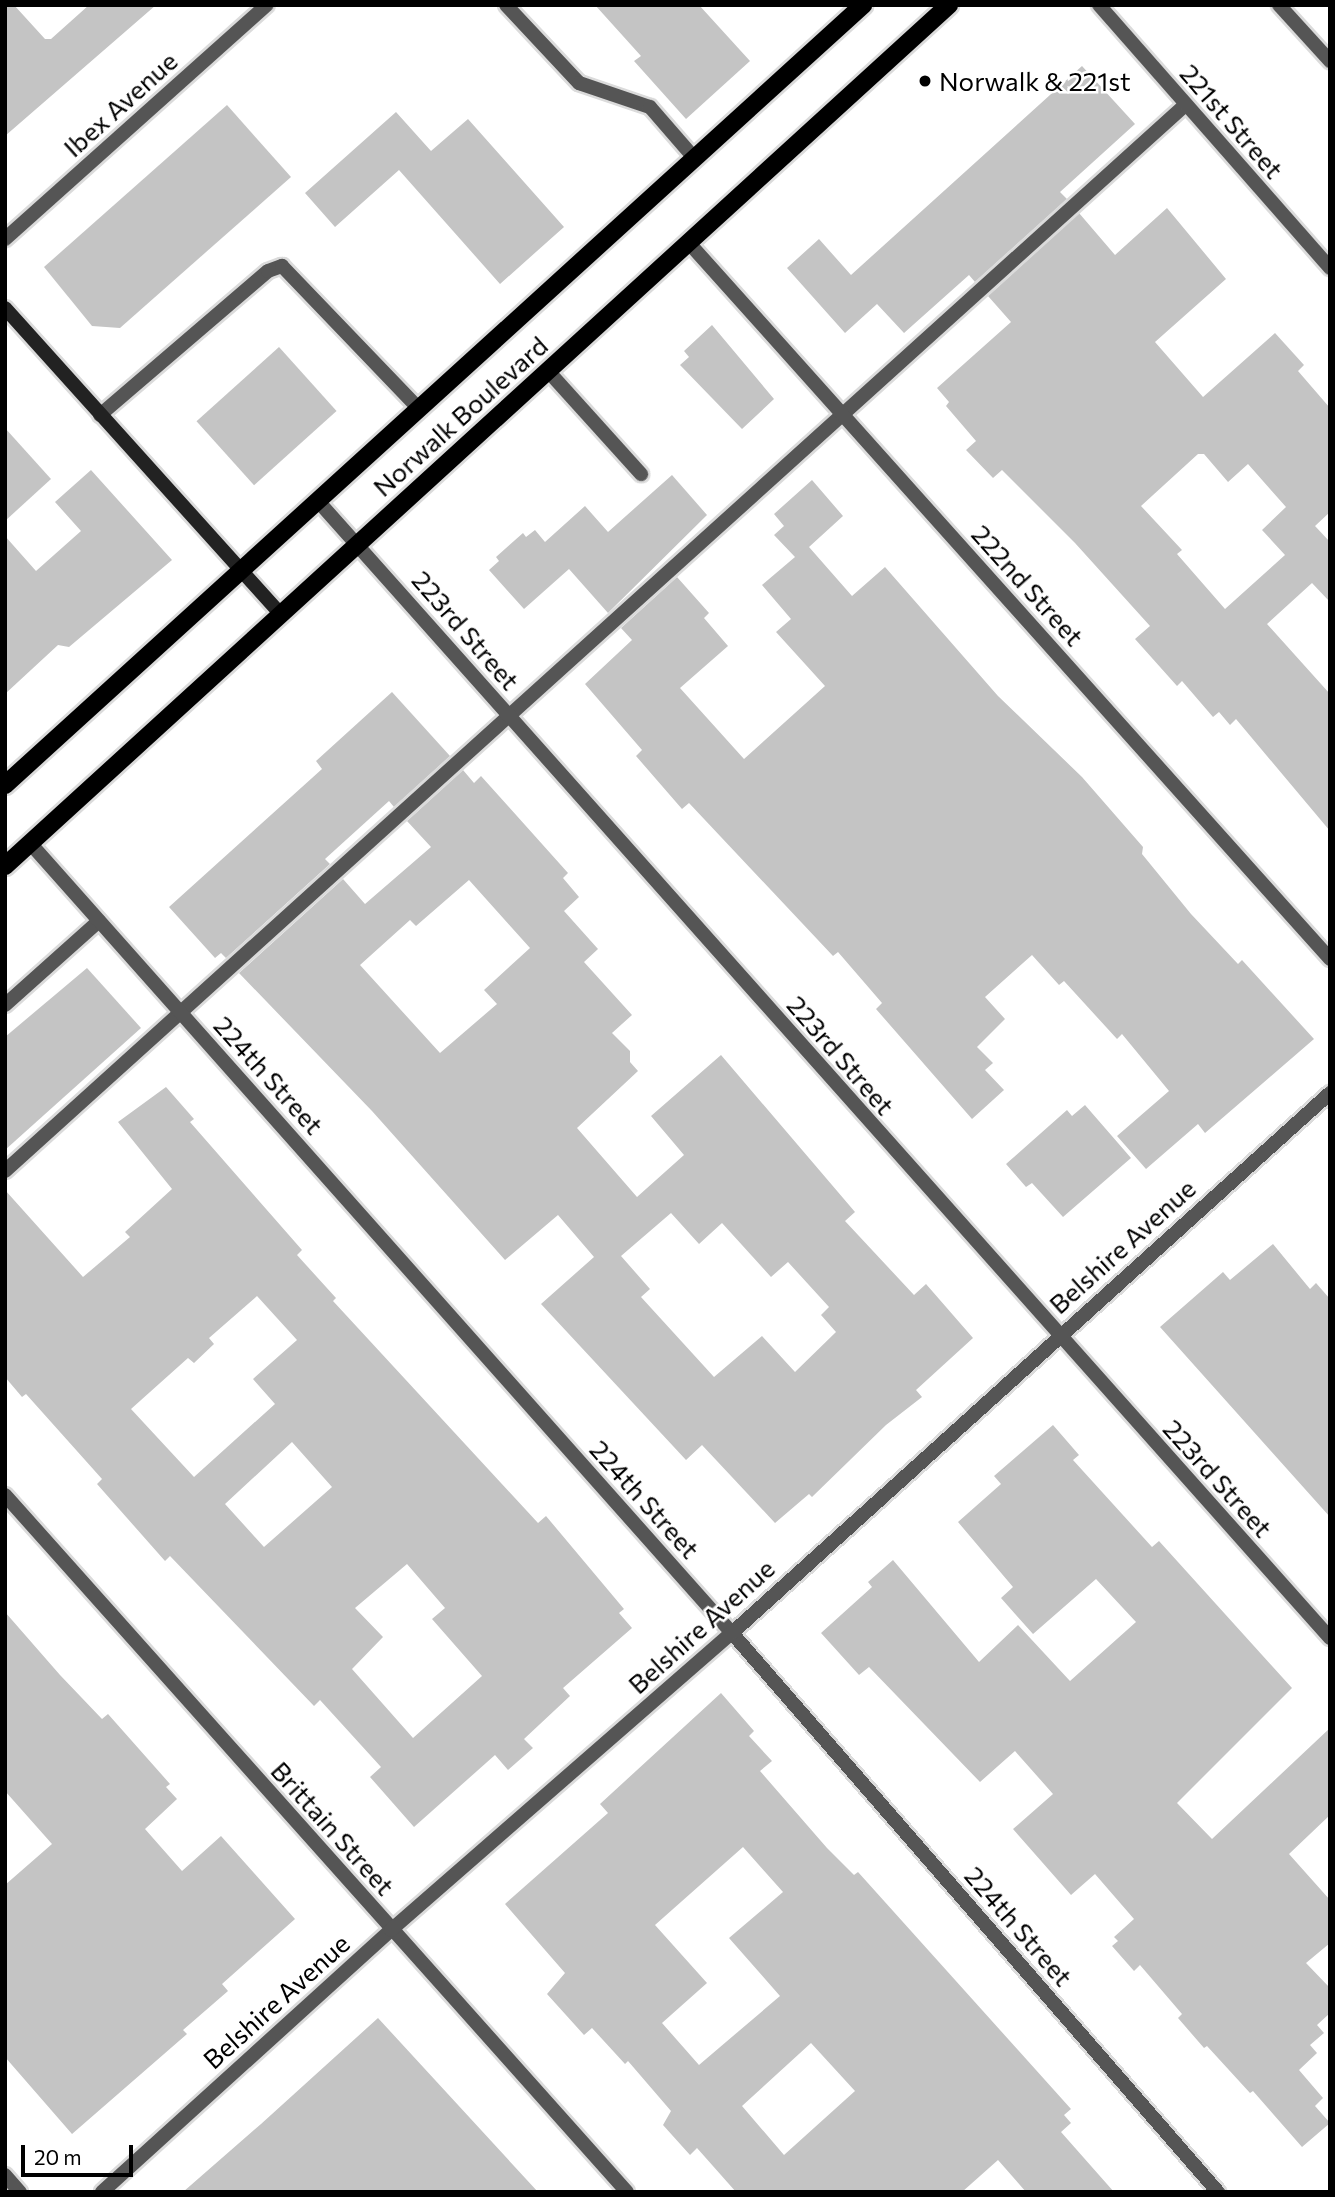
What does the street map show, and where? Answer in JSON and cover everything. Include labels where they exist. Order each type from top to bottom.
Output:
[{"type":"main road","name":"Norwalk Boulevard","points":[[5,785],[863,5]]},
{"type":"main road","name":"Norwalk Boulevard","points":[[5,866],[949,5]]},
{"type":"street","name":"Ibex Avenue","points":[[5,239],[267,5]]},
{"type":"street","points":[[506,5],[579,83],[650,107],[695,159]]},
{"type":"street","name":"221st Street","points":[[1099,5],[1330,268]]},
{"type":"street","points":[[1279,5],[1330,61]]},
{"type":"street","points":[[5,1171],[1185,105]]},
{"type":"street","name":"222nd Street","points":[[689,243],[1330,959]]},
{"type":"street","points":[[100,415],[268,271],[282,267],[419,409]]},
{"type":"street","points":[[5,308],[281,614]]},
{"type":"street","points":[[548,371],[640,474]]},
{"type":"street","name":"223rd Street","points":[[318,501],[1058,1337],[1330,1638]]},
{"type":"street","name":"224th Street","points":[[30,843],[732,1633],[1219,2192]]},
{"type":"street","points":[[5,1004],[99,921]]},
{"type":"street","name":"Belshire Avenue","points":[[102,2192],[391,1930],[732,1633],[1330,1093]]},
{"type":"street","name":"Brittain Street","points":[[5,1494],[627,2192]]},
{"type":"street","points":[[5,2175],[20,2192]]},
{"type":"building","points":[[5,5],[14,5],[45,39],[51,39],[89,5],[156,5],[5,136]]},
{"type":"building","points":[[595,5],[699,5],[750,61],[686,119],[634,61],[641,56]]},
{"type":"building","points":[[1082,66],[1135,124],[1060,192],[1067,199],[975,282],[969,275],[904,333],[877,304],[845,333],[787,268],[819,239],[851,275]]},
{"type":"building","points":[[227,105],[291,177],[120,328],[92,326],[44,267]]},
{"type":"building","points":[[396,112],[431,151],[468,119],[564,227],[500,284],[399,170],[335,227],[305,193]]},
{"type":"building","points":[[1167,208],[1226,279],[1155,342],[1203,397],[1275,333],[1304,365],[1298,371],[1330,408],[1330,512],[1315,526],[1330,542],[1330,602],[1312,583],[1267,624],[1330,694],[1330,831],[1236,719],[1230,725],[1219,712],[1213,717],[1182,681],[1177,686],[1135,639],[1150,626],[1075,543],[1002,470],[993,478],[966,450],[976,441],[946,406],[949,402],[937,388],[1011,322],[988,296],[1079,213],[1115,255]],"holes":[[[1198,454],[1204,454],[1228,482],[1248,464],[1286,507],[1262,530],[1285,555],[1225,609],[1177,554],[1182,550],[1141,506]]]},
{"type":"building","points":[[712,325],[774,399],[742,429],[680,365],[689,357],[684,351]]},
{"type":"building","points":[[279,347],[337,411],[254,485],[197,421]]},
{"type":"building","points":[[5,428],[51,479],[5,521]]},
{"type":"building","points":[[91,470],[172,560],[69,647],[58,645],[5,694],[5,536],[36,571],[81,531],[55,502]]},
{"type":"building","points":[[672,475],[707,515],[608,613],[569,569],[524,609],[489,570],[499,561],[496,557],[523,533],[526,537],[535,530],[545,542],[585,506],[608,532]]},
{"type":"building","points":[[812,480],[843,516],[809,547],[852,596],[885,567],[998,696],[1082,777],[1143,847],[1142,854],[1191,914],[1238,964],[1242,960],[1314,1039],[1205,1133],[1198,1124],[1146,1169],[1117,1136],[1169,1091],[1122,1034],[1117,1039],[1064,981],[1059,985],[1032,955],[985,997],[1005,1019],[977,1047],[993,1063],[985,1070],[1004,1090],[972,1119],[876,1009],[882,1003],[838,952],[833,956],[689,803],[682,809],[636,756],[642,750],[585,684],[632,640],[621,628],[677,577],[709,613],[704,618],[728,646],[680,688],[744,759],[825,686],[776,632],[791,619],[762,585],[795,557],[774,535],[784,526],[774,514]]},
{"type":"building","points":[[392,692],[450,756],[394,807],[389,801],[325,859],[330,864],[226,958],[221,953],[215,958],[169,907],[322,769],[316,761]]},
{"type":"building","points":[[463,770],[474,783],[481,776],[568,873],[563,878],[579,897],[564,911],[598,949],[584,962],[632,1015],[612,1033],[630,1051],[630,1062],[638,1071],[577,1128],[637,1197],[684,1155],[651,1116],[721,1055],[855,1212],[845,1221],[914,1295],[926,1284],[973,1338],[916,1390],[922,1397],[886,1425],[812,1497],[809,1494],[775,1523],[702,1445],[686,1460],[541,1304],[594,1257],[558,1215],[505,1260],[372,1111],[239,973],[343,879],[365,904],[431,847],[407,821]],"holes":[[[469,880],[530,948],[484,990],[497,1004],[440,1053],[360,965],[410,920],[416,926]],[[671,1213],[699,1244],[722,1223],[771,1277],[788,1262],[829,1307],[821,1315],[836,1332],[795,1372],[762,1336],[714,1377],[641,1297],[650,1289],[621,1256]]]},
{"type":"building","points":[[87,968],[141,1028],[5,1150],[5,1037]]},
{"type":"building","points":[[166,1087],[194,1119],[190,1122],[302,1250],[297,1255],[336,1298],[333,1301],[538,1523],[546,1516],[624,1609],[619,1613],[632,1628],[563,1688],[570,1696],[524,1739],[533,1748],[508,1770],[495,1755],[414,1827],[370,1777],[381,1767],[320,1700],[314,1706],[170,1556],[165,1561],[97,1484],[102,1479],[26,1394],[22,1397],[5,1377],[5,1190],[83,1277],[130,1237],[125,1232],[172,1189],[118,1122]],"holes":[[[257,1296],[297,1340],[253,1379],[275,1404],[194,1477],[131,1409],[188,1358],[194,1363],[214,1344],[209,1338]],[[292,1442],[332,1487],[264,1547],[225,1504]],[[407,1564],[445,1608],[432,1619],[482,1676],[413,1738],[352,1669],[383,1637],[355,1608]]]},
{"type":"building","points":[[1085,1105],[1131,1158],[1063,1217],[1032,1183],[1026,1187],[1006,1164],[1067,1110],[1072,1116]]},
{"type":"building","points":[[1273,1244],[1310,1289],[1316,1283],[1330,1299],[1330,1517],[1160,1327],[1223,1272],[1230,1280]]},
{"type":"building","points":[[1053,1425],[1079,1455],[1073,1460],[1152,1547],[1159,1541],[1292,1688],[1177,1803],[1212,1839],[1330,1728],[1330,1815],[1289,1854],[1330,1900],[1330,1943],[1306,1963],[1330,1988],[1330,2013],[1317,2025],[1324,2033],[1310,2045],[1317,2053],[1299,2070],[1323,2098],[1315,2106],[1330,2123],[1302,2147],[1253,2091],[1250,2093],[1207,2046],[1204,2048],[1178,2018],[1182,2014],[1140,1965],[1134,1971],[1112,1946],[1118,1941],[1114,1937],[1134,1919],[1095,1874],[1071,1895],[1013,1829],[1053,1794],[1015,1751],[980,1782],[869,1667],[859,1675],[821,1633],[872,1587],[868,1582],[893,1560],[979,1662],[1018,1625],[1070,1681],[1136,1622],[1096,1579],[1033,1634],[1001,1598],[1013,1587],[958,1522],[1001,1484],[994,1476]]},
{"type":"building","points":[[5,1612],[102,1719],[108,1714],[170,1784],[166,1787],[177,1799],[145,1829],[182,1871],[221,1836],[295,1919],[222,1984],[228,1991],[183,2030],[187,2034],[72,2134],[5,2057],[5,1885],[52,1844],[5,1791]]},
{"type":"building","points":[[721,1693],[754,1731],[749,1736],[772,1761],[760,1771],[827,1848],[854,1875],[858,1872],[1071,2109],[1064,2115],[1071,2123],[1061,2132],[1114,2192],[1026,2192],[998,2160],[962,2192],[736,2192],[697,2148],[690,2155],[663,2125],[671,2111],[628,2061],[625,2064],[592,2028],[584,2035],[547,1994],[565,1973],[505,1904],[608,1813],[600,1804]],"holes":[[[743,1847],[783,1892],[729,1938],[780,1996],[699,2065],[662,2023],[707,1983],[655,1925]],[[811,2043],[855,2091],[784,2155],[742,2106]]]},
{"type":"building","points":[[378,2018],[538,2192],[183,2192],[261,2124]]},
{"type":"place","name":"Norwalk & 221st","points":[[925,81]]}]
